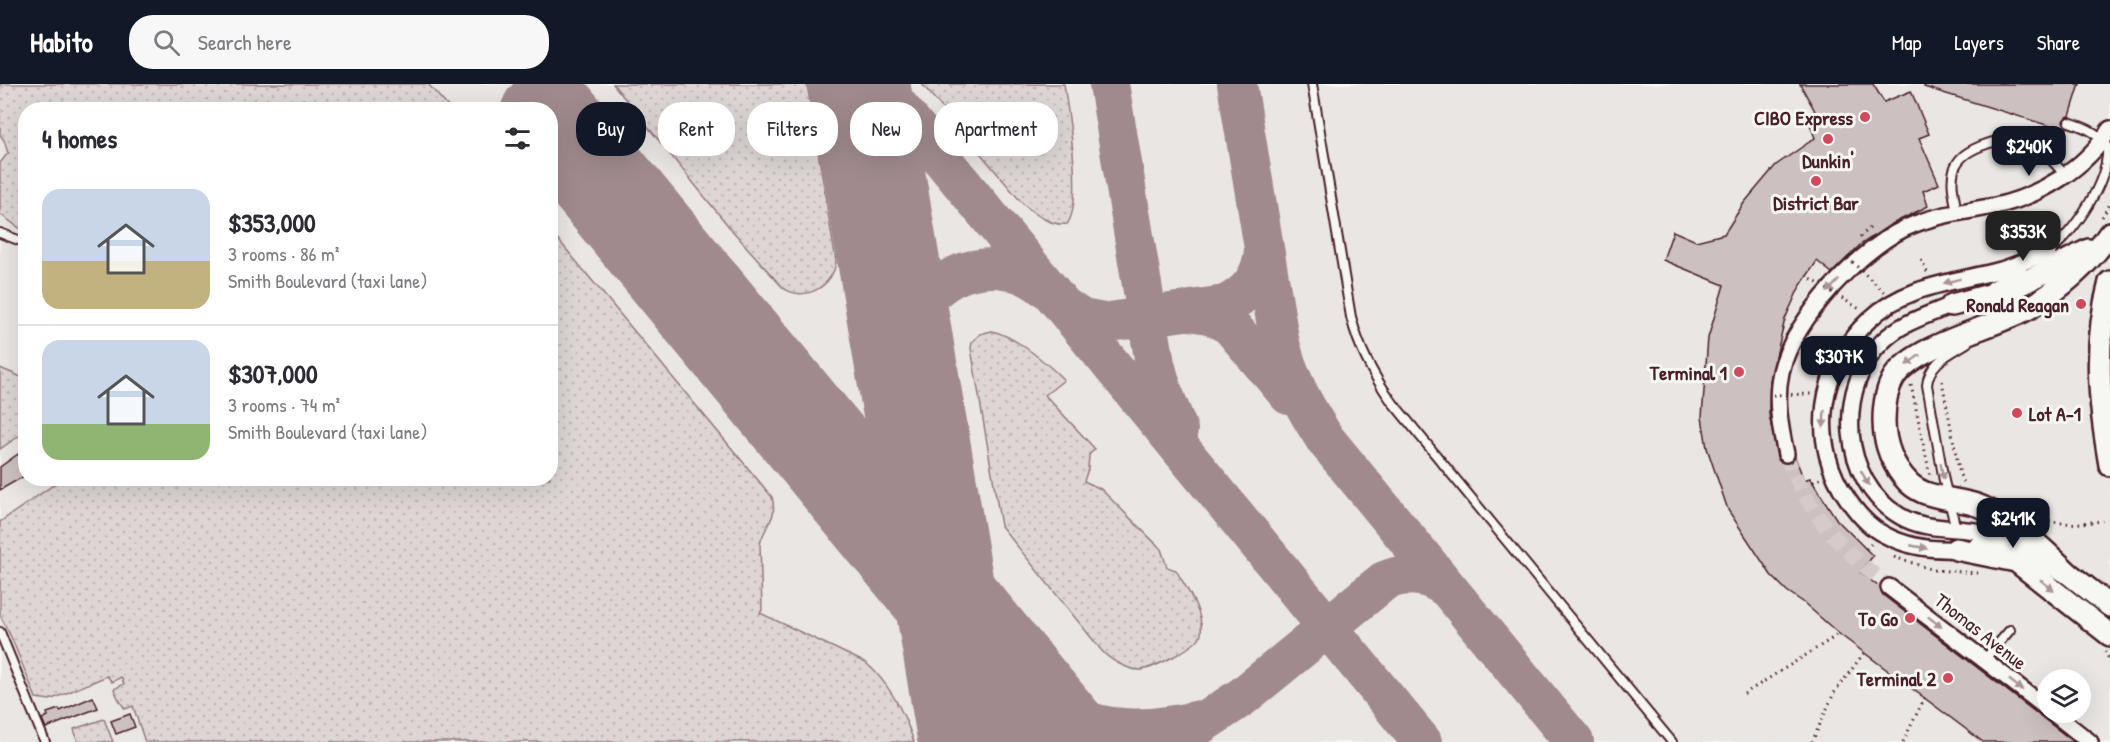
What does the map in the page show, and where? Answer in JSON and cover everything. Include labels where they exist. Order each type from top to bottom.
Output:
[{"type":"main road","points":[[1952,305],[2009,290],[2060,266],[2107,238]]},
{"type":"main road","points":[[2107,238],[2082,268],[2056,290],[2029,308],[1934,348],[1914,359],[1894,378],[1887,394],[1884,425],[1887,445],[1894,462],[1904,477],[1917,489],[1957,493],[1971,503],[1991,512],[2030,538],[2068,573],[2110,606]]},
{"type":"main road","points":[[2110,282],[2103,310],[2098,365],[2101,413],[2110,465]]},
{"type":"main road","points":[[2098,365],[2110,409]]},
{"type":"main road","points":[[1956,539],[2014,542],[2068,573]]},
{"type":"main road","points":[[1956,539],[2016,561],[2110,634]]},
{"type":"street","points":[[1786,454],[1778,399],[1781,373],[1789,348],[1815,306],[1842,276],[1876,247],[1913,224],[1997,205],[2045,188],[2083,161],[2106,135]]},
{"type":"street","points":[[1956,539],[1922,548],[1892,539],[1875,529],[1852,506],[1832,471],[1825,443],[1824,416],[1831,377],[1843,351],[1855,333],[1895,300],[1929,287],[2006,268],[2048,252]]},
{"type":"street","points":[[1952,305],[1897,329],[1872,354],[1862,368],[1856,388],[1851,430],[1854,455],[1860,471],[1886,506],[1908,520],[1926,525],[1956,539]]},
{"type":"street","name":"Thomas Avenue","points":[[1889,587],[2037,701]]},
{"type":"street","points":[[2066,723],[2090,742]]},
{"type":"lane","points":[[1312,84],[1352,316],[1359,343],[1370,368],[1393,403],[1672,742]]},
{"type":"lane","points":[[1952,305],[2014,274],[2048,252],[2077,226],[2094,205],[2104,186],[2110,160],[2106,135],[2069,122]]},
{"type":"lane","points":[[1957,213],[1953,183],[1956,165],[1968,152],[1998,139],[2015,137],[2030,143],[2045,154],[2065,175]]},
{"type":"lane","points":[[0,233],[18,240]]},
{"type":"lane","points":[[1956,539],[1957,493],[1927,393],[1927,378],[1932,368],[1940,360],[2004,319]]},
{"type":"lane","points":[[1984,660],[2010,630]]},
{"type":"lane","points":[[0,632],[13,659],[45,742]]},
{"type":"path","points":[[1860,237],[1870,228]]},
{"type":"path","points":[[1848,258],[1885,293]]},
{"type":"path","points":[[1921,260],[1930,279]]},
{"type":"path","points":[[1806,276],[1861,310]]},
{"type":"path","points":[[1907,381],[1912,387],[1930,477]]},
{"type":"path","points":[[1942,381],[1960,475],[1957,493]]},
{"type":"path","points":[[1773,395],[1812,394]]},
{"type":"path","points":[[1813,482],[1820,478]]},
{"type":"path","points":[[2019,507],[2038,518],[2067,525],[2103,521]]},
{"type":"path","points":[[1866,549],[1872,544]]},
{"type":"path","points":[[1744,694],[1838,633]]},
{"type":"path","points":[[1812,742],[1834,693],[1864,653]]},
{"type":"path","points":[[1903,742],[1925,697]]},
{"type":"shaded area","points":[[0,84],[2110,84],[2110,742],[0,742]]},
{"type":"shaded area","points":[[0,84],[428,84],[444,102],[18,102],[18,227],[0,214],[0,163],[8,153],[0,135]]},
{"type":"shaded area","points":[[613,84],[807,84],[810,102],[747,102],[747,156],[819,156],[836,262],[834,271],[824,285],[809,293],[800,294],[783,288],[672,156],[735,156],[735,102],[658,102],[658,139],[646,125],[646,102],[628,102]]},
{"type":"shaded area","points":[[922,84],[1064,84],[1075,178],[1072,213],[1067,224],[1049,221],[1023,204],[983,156],[1058,156],[1058,102],[937,102]]},
{"type":"shaded area","points":[[558,239],[772,497],[772,517],[760,544],[762,610],[760,613],[866,663],[875,671],[895,699],[914,742],[145,742],[133,706],[125,709],[114,689],[124,684],[121,677],[112,682],[107,676],[50,700],[36,698],[0,615],[0,522],[52,486],[558,486]]},
{"type":"shaded area","points":[[992,331],[1020,344],[1040,358],[1064,380],[1045,395],[1095,449],[1089,455],[1084,481],[1101,489],[1161,549],[1167,567],[1176,570],[1189,592],[1200,617],[1201,634],[1192,645],[1174,656],[1139,670],[1124,666],[1109,658],[1001,526],[971,348],[972,342],[980,334]]},
{"type":"shaded area","points":[[0,368],[18,376],[18,436],[0,449]]},
{"type":"shaded area","points":[[104,719],[113,742],[78,742],[74,729]]},
{"type":"building","name":"Terminal 1","points":[[1800,84],[1873,84],[1884,102],[1911,91],[1929,134],[1919,138],[1939,184],[1923,191],[1928,206],[1890,225],[1860,245],[1832,273],[1817,261],[1799,288],[1785,319],[1770,381],[1769,414],[1777,457],[1779,461],[1787,464],[1795,457],[1804,480],[1810,478],[1837,520],[1873,556],[1860,572],[1879,587],[1883,595],[2037,714],[2037,723],[2049,723],[2074,742],[1983,742],[1838,633],[1787,591],[1771,575],[1728,510],[1707,448],[1702,417],[1708,338],[1724,285],[1663,260],[1673,231],[1696,241],[1724,234],[1744,203],[1776,165],[1815,138],[1807,116],[1815,111]]},
{"type":"building","points":[[1925,84],[2080,84],[2070,116],[2063,121],[2067,128],[2066,131],[1924,87]]},
{"type":"building","points":[[18,454],[18,480],[0,490],[0,467]]},
{"type":"building","points":[[93,697],[98,708],[46,728],[42,719],[48,716],[47,713],[59,709],[60,711]]},
{"type":"building","points":[[130,714],[135,727],[116,734],[111,721]]},
{"type":"taxiway","points":[[880,84],[1422,742]]},
{"type":"taxiway","points":[[1109,84],[1155,364],[1162,390],[1178,430]]},
{"type":"taxiway","points":[[1237,84],[1279,339],[1292,379],[1304,403],[1325,439],[1574,742]]},
{"type":"taxiway","points":[[1063,306],[1082,319],[1103,323],[1225,305],[1241,295],[1253,283],[1260,268],[1264,250]]},
{"type":"taxiway","points":[[907,373],[910,338],[915,318],[925,301],[939,287],[954,277],[972,270],[991,268],[1009,270],[1027,276],[1044,287]]},
{"type":"taxiway","points":[[1190,311],[1209,314],[1230,325],[1289,395]]},
{"type":"taxiway","points":[[1174,742],[1242,697],[1384,581],[1409,575],[1425,577],[1448,589]]},
{"type":"taxiway","points":[[995,659],[1042,698],[1065,712],[1087,721],[1111,727],[1137,729],[1200,720]]},
{"type":"runway","points":[[859,84],[969,742]]},
{"type":"runway","points":[[558,129],[1064,742]]},
{"type":"tunnel","points":[[1786,454],[1805,495],[1827,528],[1840,543],[1889,587]]},
{"type":"place","name":"CIBO Express","points":[[1865,117]]},
{"type":"place","name":"Dunkin'","points":[[1828,139]]},
{"type":"place","name":"District Bar","points":[[1816,181]]},
{"type":"place","name":"Ronald Reagan","points":[[2081,304]]},
{"type":"place","name":"Terminal 1","points":[[1739,372]]},
{"type":"place","name":"Lot A-1","points":[[2017,413]]},
{"type":"place","name":"To Go","points":[[1910,618]]},
{"type":"place","name":"Terminal 2","points":[[1948,678]]}]
